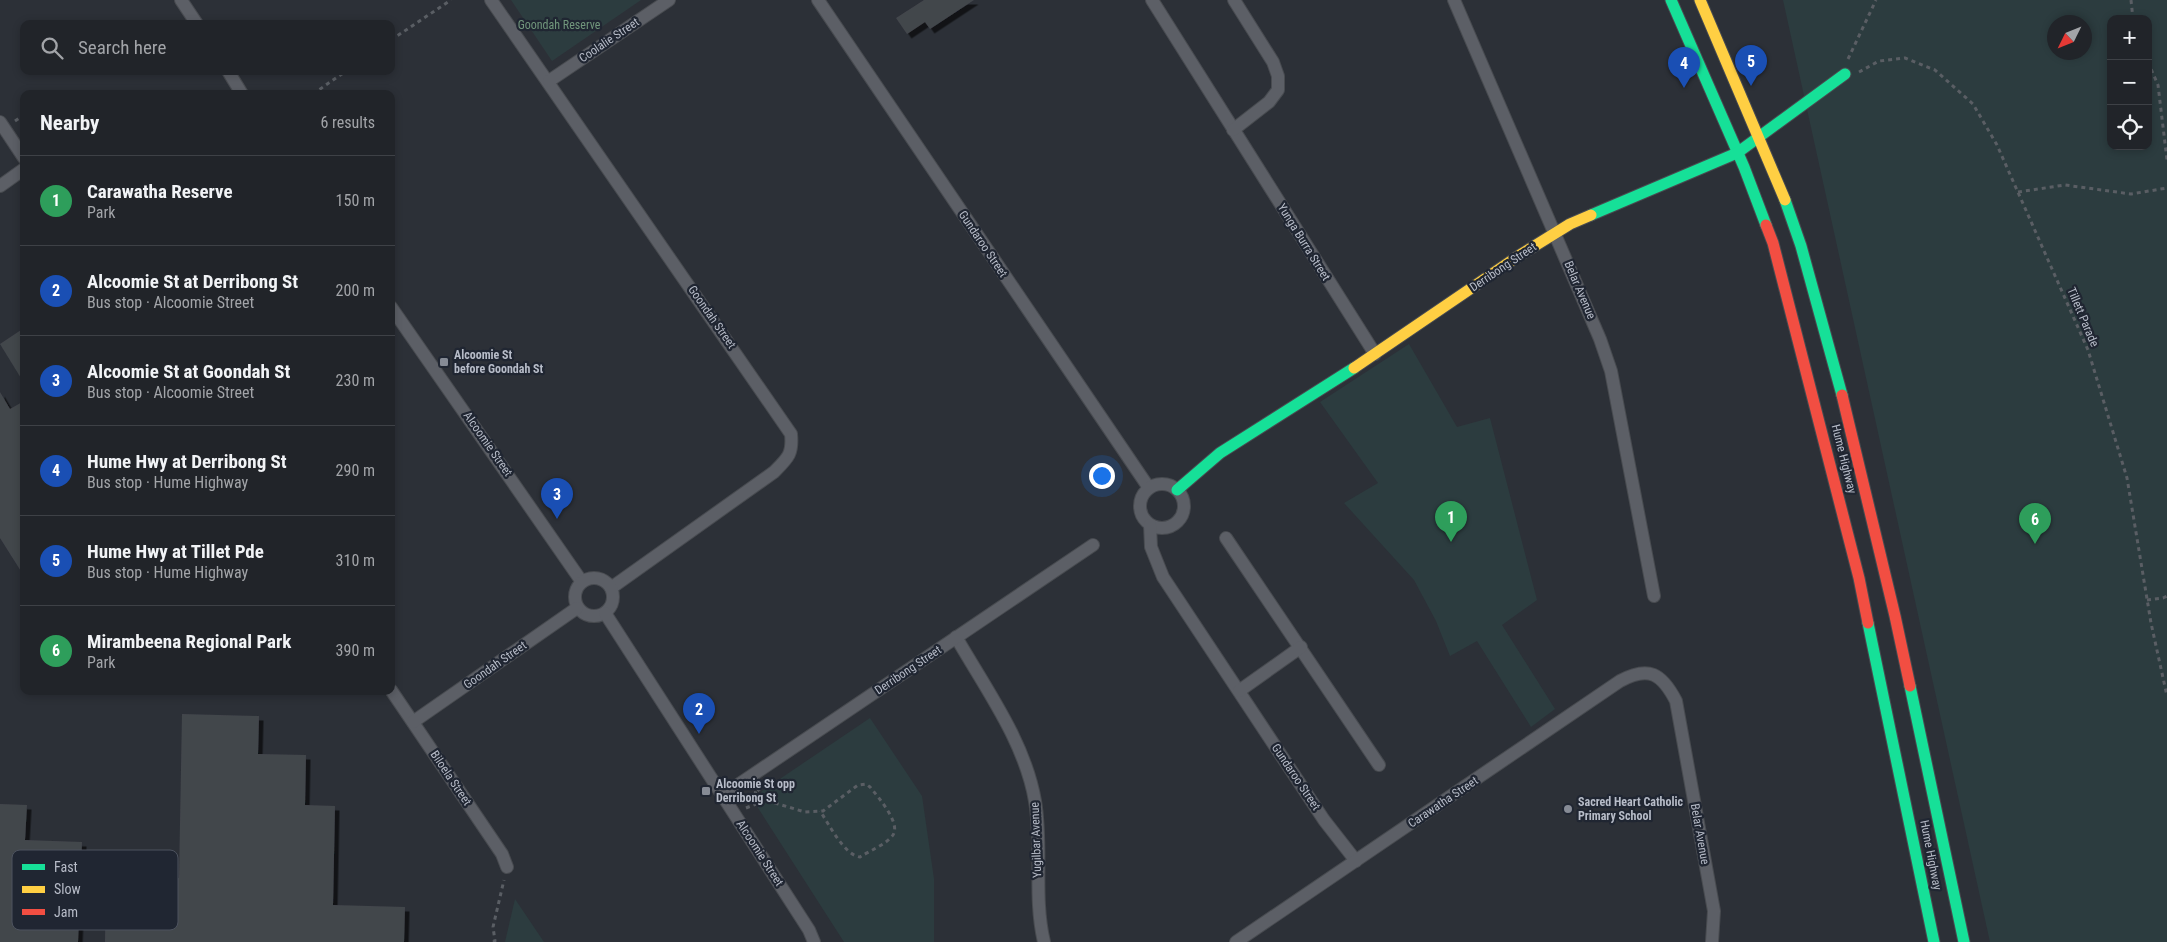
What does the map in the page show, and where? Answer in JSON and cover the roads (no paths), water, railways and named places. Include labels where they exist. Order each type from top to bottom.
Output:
[{"type":"main road","name":"Hume Highway","points":[[1671,0],[1773,244],[1850,539],[1869,621],[1934,942]]},
{"type":"main road","name":"Hume Highway","points":[[1700,0],[1781,190],[1801,246],[1838,380],[1895,616],[1964,942]]},
{"type":"main road","name":"Derribong Street","points":[[1177,490],[1220,453],[1375,354],[1520,255],[1582,219],[1736,152],[1845,74]]},
{"type":"street","points":[[181,0],[194,20]]},
{"type":"street","name":"Goondah Street","points":[[491,0],[549,81],[791,434],[792,449],[786,460],[774,472],[611,588]]},
{"type":"street","name":"Coolalie Street","points":[[549,81],[669,0]]},
{"type":"street","name":"Gundaroo Street","points":[[818,0],[1149,488]]},
{"type":"street","name":"Yunga Burra Street","points":[[1152,0],[1375,354]]},
{"type":"street","points":[[1233,130],[1270,102],[1278,90],[1278,76],[1273,62],[1234,0]]},
{"type":"street","name":"Belar Avenue","points":[[1454,0],[1556,233],[1600,339],[1611,371],[1654,596]]},
{"type":"street","points":[[230,75],[240,90]]},
{"type":"street","points":[[0,122],[20,152]]},
{"type":"street","points":[[0,186],[20,172]]},
{"type":"street","name":"Alcoomie Street","points":[[395,313],[559,546],[582,582]]},
{"type":"street","points":[[1164,484],[1177,490],[1184,503],[1181,516],[1171,526],[1164,528],[1150,525],[1141,514],[1140,507],[1144,493],[1149,488],[1164,484]]},
{"type":"street","name":"Gundaroo Street","points":[[1150,525],[1151,547],[1163,577],[1324,820],[1356,861]]},
{"type":"street","points":[[1226,538],[1380,764]]},
{"type":"street","name":"Derribong Street","points":[[722,795],[1093,545]]},
{"type":"street","points":[[594,578],[601,579],[611,588],[613,593],[612,604],[605,613],[593,617],[578,608],[574,597],[578,586],[582,582],[594,578]]},
{"type":"street","name":"Goondah Street","points":[[413,722],[578,608]]},
{"type":"street","name":"Alcoomie Street","points":[[605,613],[809,930],[814,942]]},
{"type":"street","name":"Yugilbar Avenue","points":[[956,637],[1012,734],[1027,768],[1035,802],[1039,920],[1044,942]]},
{"type":"street","points":[[1239,692],[1301,647]]},
{"type":"street","name":"Carawatha Street","points":[[1236,942],[1620,681],[1633,674],[1644,672],[1654,674]]},
{"type":"street","name":"Belar Avenue","points":[[1654,674],[1670,690],[1678,712],[1714,911],[1712,942]]},
{"type":"street","name":"Biloela Street","points":[[394,695],[502,854],[508,867]]},
{"type":"place","name":"Hume Hwy at Tillet Pde","points":[[1751,86]]},
{"type":"place","name":"Hume Hwy at Derribong St","points":[[1684,88]]},
{"type":"place","name":"Alcoomie St before Goondah St","points":[[444,362]]},
{"type":"place","name":"Alcoomie St at Goondah St","points":[[557,519]]},
{"type":"place","name":"Carawatha Reserve","points":[[1451,542]]},
{"type":"place","name":"Mirambeena Regional Park","points":[[2035,544]]},
{"type":"place","name":"Alcoomie St at Derribong St","points":[[699,734]]},
{"type":"place","name":"Alcoomie St opp Derribong St","points":[[706,791]]},
{"type":"place","name":"Sacred Heart Catholic Primary School","points":[[1568,809]]},
{"type":"park label","name":"Goondah Reserve","points":[[559,25]]}]
